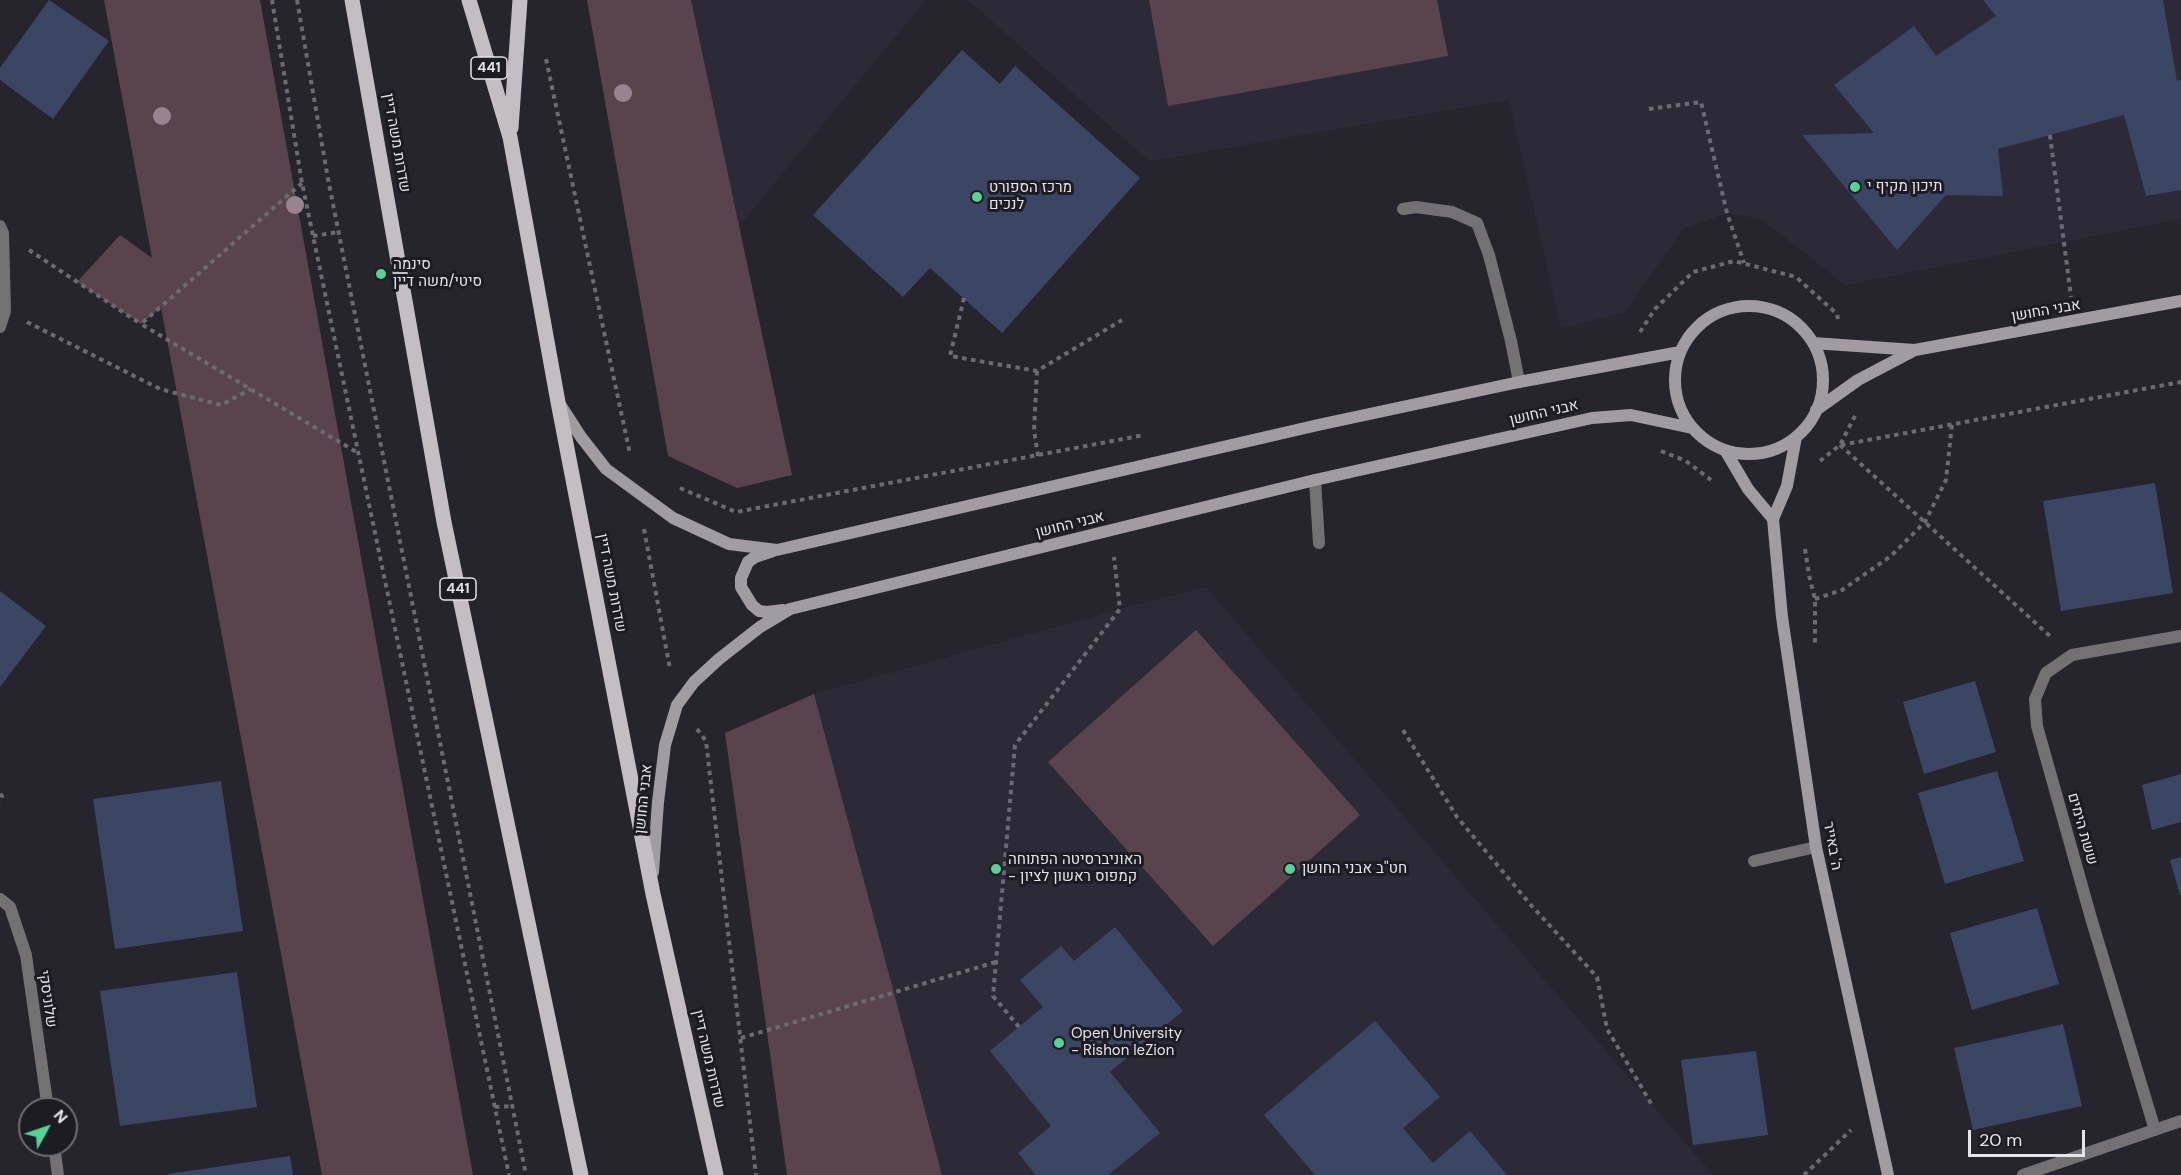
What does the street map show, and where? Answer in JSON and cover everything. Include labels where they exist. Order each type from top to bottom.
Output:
[{"type":"main road","name":"שדרות משה דיין","points":[[352,0],[444,522],[581,1175]]},
{"type":"main road","name":"שדרות משה דיין","points":[[468,0],[510,137],[558,402],[653,894],[716,1175]]},
{"type":"main road","points":[[510,137],[520,0]]},
{"type":"street","points":[[1403,209],[1416,207],[1452,212],[1478,223],[1489,255],[1519,382]]},
{"type":"street","points":[[0,327],[5,311],[2,229]]},
{"type":"street","name":"אבני החושן","points":[[1813,343],[1916,350],[2181,301]]},
{"type":"street","points":[[1756,307],[1778,312],[1798,325],[1813,343],[1821,365],[1823,388],[1816,410],[1804,430],[1796,437],[1765,453],[1745,455],[1725,450],[1707,441],[1692,428],[1682,411],[1676,392],[1676,371],[1680,352],[1693,332],[1711,317],[1732,308],[1756,307]]},
{"type":"street","name":"אבני החושן","points":[[1816,410],[1858,380],[1916,350]]},
{"type":"street","points":[[790,609],[767,612],[759,611],[752,605],[741,587],[741,578],[748,562],[755,557],[777,550],[1307,428],[1519,382],[1680,352]]},
{"type":"street","points":[[558,402],[606,469],[672,518],[729,544],[777,550]]},
{"type":"street","name":"אבני החושן","points":[[653,894],[658,802],[665,745],[677,705],[694,681],[719,659],[760,627],[790,609],[1315,480],[1592,418],[1630,415],[1692,428]]},
{"type":"street","name":"ה' באייר","points":[[1796,437],[1787,486],[1773,519],[1782,617],[1816,847],[1888,1175]]},
{"type":"street","points":[[1725,450],[1748,489],[1773,519]]},
{"type":"street","points":[[1315,480],[1319,543]]},
{"type":"street","name":"ששת הימים","points":[[2155,1130],[2091,918],[2037,726],[2035,699],[2046,673],[2072,655],[2181,636]]},
{"type":"street","points":[[1754,861],[1816,847]]},
{"type":"street","name":"שלוניסקי","points":[[0,899],[10,908],[26,955],[46,1097]]},
{"type":"street","points":[[2023,1175],[2181,1121]]},
{"type":"street","points":[[56,1157],[58,1175]]},
{"type":"path","points":[[272,0],[302,183],[509,1175]]},
{"type":"path","points":[[297,0],[339,232],[526,1175]]},
{"type":"path","points":[[546,58],[638,494],[677,705],[706,741],[756,1175]]},
{"type":"path","points":[[1649,110],[1701,102],[1727,213],[1744,264]]},
{"type":"path","points":[[2050,135],[2074,321]]},
{"type":"path","points":[[141,324],[302,183]]},
{"type":"path","points":[[2,229],[141,324],[358,454]]},
{"type":"path","points":[[313,236],[339,232]]},
{"type":"path","points":[[1635,362],[1636,340],[1655,309],[1694,272],[1734,261],[1796,277],[1837,314],[1847,345]]},
{"type":"path","points":[[964,298],[950,356],[1037,371],[1122,320]]},
{"type":"path","points":[[5,311],[160,389],[221,405],[251,389]]},
{"type":"path","points":[[1037,371],[1034,430],[1038,456]]},
{"type":"path","points":[[1814,465],[1840,445],[1856,414],[1858,380]]},
{"type":"path","points":[[1840,445],[2181,382]]},
{"type":"path","points":[[1643,418],[1647,445],[1686,461],[1719,486]]},
{"type":"path","points":[[1815,599],[1842,590],[1891,556],[1925,522],[1946,480],[1952,424]]},
{"type":"path","points":[[674,486],[736,512],[1154,433]]},
{"type":"path","points":[[1840,445],[2072,655]]},
{"type":"path","points":[[1804,543],[1815,599],[1815,646]]},
{"type":"path","points":[[1019,1027],[993,996],[1015,745],[1120,609],[1114,557]]},
{"type":"path","points":[[1403,730],[1457,818],[1530,904],[1597,977],[1607,1029],[1652,1105]]},
{"type":"path","points":[[0,794],[2,796],[0,802]]},
{"type":"path","points":[[741,1038],[996,962]]},
{"type":"path","points":[[495,1107],[512,1106]]},
{"type":"path","points":[[1804,1175],[1873,1109]]},
{"type":"shaded area","points":[[104,0],[260,0],[473,1175],[322,1175],[161,307],[141,324],[77,282],[120,235],[152,258]]},
{"type":"shaded area","points":[[587,0],[691,0],[792,475],[737,488],[668,456]]},
{"type":"shaded area","points":[[691,0],[926,0],[739,226]]},
{"type":"shaded area","name":"תיכון מקיף י","points":[[968,0],[2181,0],[2181,219],[1845,285],[1761,219],[1727,213],[1684,228],[1625,312],[1561,328],[1509,100],[1149,161]]},
{"type":"shaded area","points":[[1149,0],[1437,0],[1448,56],[1168,106]]},
{"type":"shaded area","points":[[1206,587],[1713,1175],[942,1175],[814,694]]},
{"type":"shaded area","points":[[1196,630],[1360,815],[1213,946],[1048,762]]},
{"type":"shaded area","points":[[814,694],[942,1175],[787,1175],[725,733]]},
{"type":"building","points":[[49,0],[109,41],[53,119],[0,80],[0,68]]},
{"type":"building","points":[[1983,0],[2163,0],[2177,81],[2181,80],[2181,190],[2146,196],[2124,115],[1998,149],[2003,196],[1946,195],[1897,250],[1802,135],[1874,133],[1834,85],[1914,26],[1936,56],[1996,16]]},
{"type":"building","name":"מרכז הספורט לנכים","points":[[962,50],[1000,84],[1015,66],[1140,178],[1002,333],[930,268],[903,297],[813,215]]},
{"type":"building","points":[[2155,483],[2173,593],[2061,611],[2043,501]]},
{"type":"building","points":[[0,591],[46,626],[0,687]]},
{"type":"building","points":[[1975,681],[1996,752],[1924,774],[1903,702]]},
{"type":"building","points":[[1997,771],[2024,861],[1945,884],[1918,793]]},
{"type":"building","points":[[2181,774],[2181,822],[2152,830],[2142,785]]},
{"type":"building","points":[[221,781],[243,931],[115,949],[93,799]]},
{"type":"building","points":[[2181,857],[2181,895],[2180,895],[2170,860]]},
{"type":"building","points":[[2037,908],[2059,984],[1972,1010],[1950,933]]},
{"type":"building","points":[[1115,927],[1183,1011],[1110,1072],[1160,1133],[1108,1175],[1036,1175],[1018,1153],[1051,1126],[990,1051],[1043,1007],[1020,980],[1061,946],[1074,961]]},
{"type":"building","points":[[237,972],[257,1107],[120,1126],[100,991]]},
{"type":"building","points":[[1375,1021],[1440,1097],[1403,1128],[1433,1163],[1470,1131],[1507,1175],[1315,1175],[1264,1115]]},
{"type":"building","points":[[2063,1024],[2082,1106],[1973,1130],[1954,1048]]},
{"type":"building","points":[[1756,1051],[1768,1135],[1693,1145],[1681,1060]]},
{"type":"building","points":[[290,1156],[293,1175],[168,1175],[168,1174]]},
{"type":"place","name":"תיכון מקיף י","points":[[1855,187]]},
{"type":"place","name":"מרכז הספורט לנכים","points":[[977,197]]},
{"type":"place","name":"סינמה סיטי/משה דיין","points":[[381,274]]},
{"type":"place","name":"האוניברסיטה הפתוחה - קמפוס ראשון לציון","points":[[996,869]]},
{"type":"place","name":"חט''ב אבני החושן","points":[[1290,869]]},
{"type":"place","name":"Open University - Rishon leZion","points":[[1059,1043]]}]
